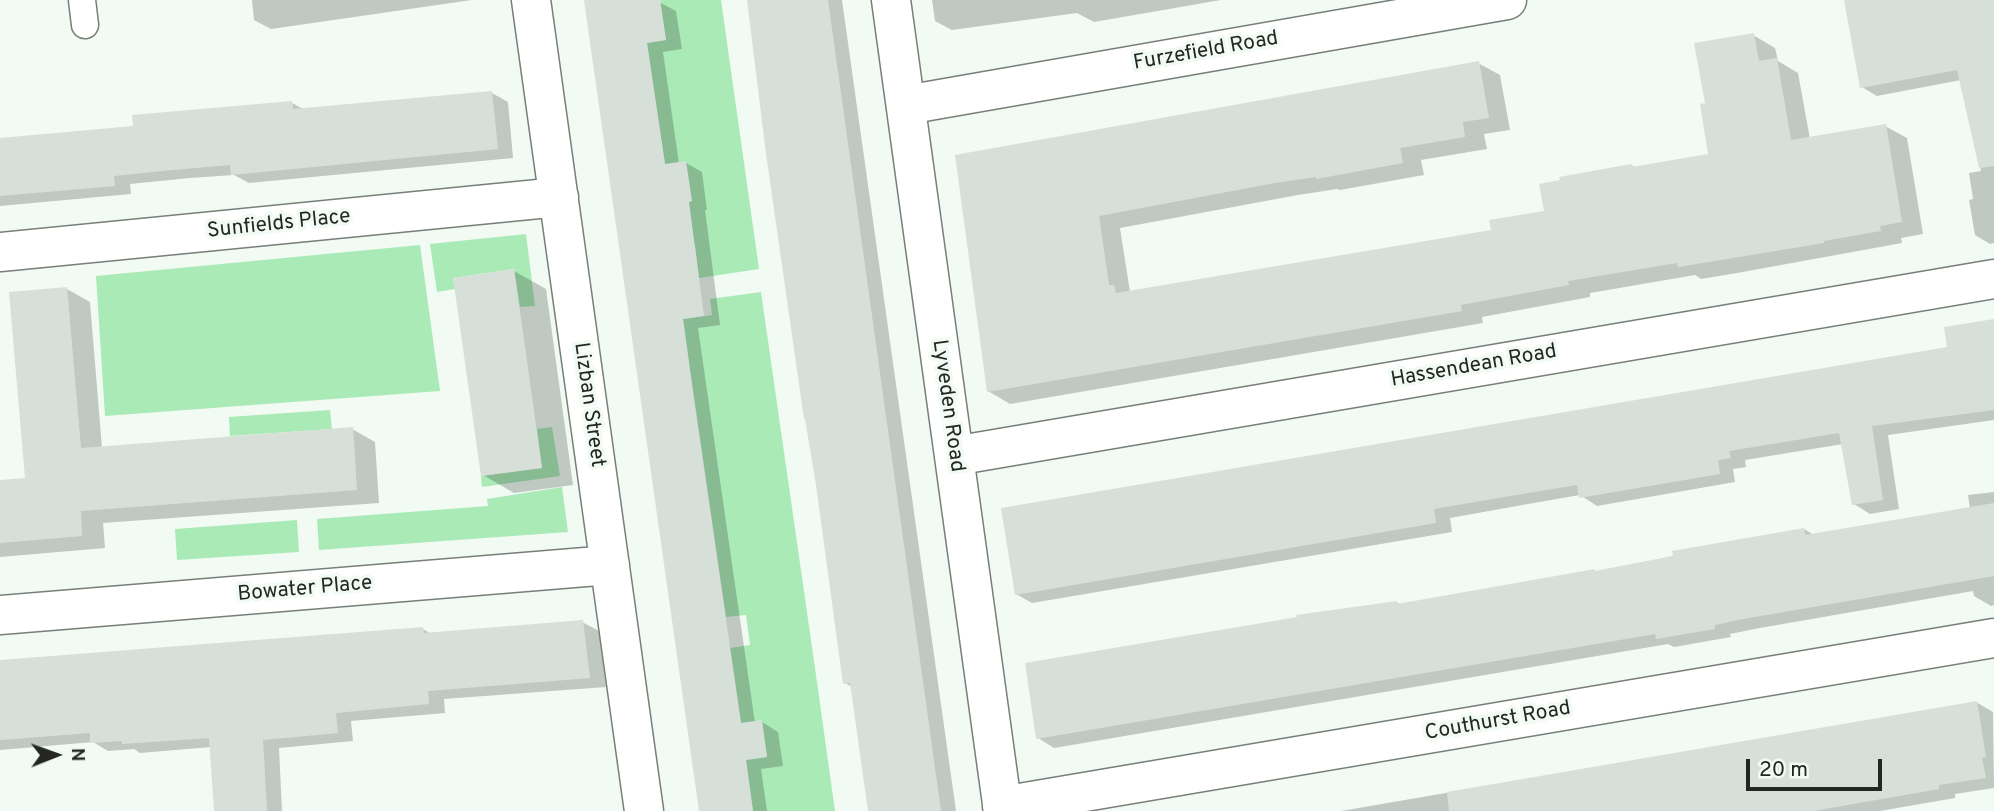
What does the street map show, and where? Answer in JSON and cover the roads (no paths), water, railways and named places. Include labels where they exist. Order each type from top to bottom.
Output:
[{"type":"street","name":"Lizban Street","points":[[531,0],[644,811]]},
{"type":"street","name":"Lyveden Road","points":[[891,0],[1003,808]]},
{"type":"street","name":"Furzefield Road","points":[[906,105],[1507,0]]},
{"type":"street","name":"Sunfields Place","points":[[0,252],[559,197]]},
{"type":"street","name":"Hassendean Road","points":[[954,456],[1994,279]]},
{"type":"street","name":"Bowater Place","points":[[0,615],[610,565]]},
{"type":"street","name":"Couthurst Road","points":[[1003,808],[1994,638]]}]
